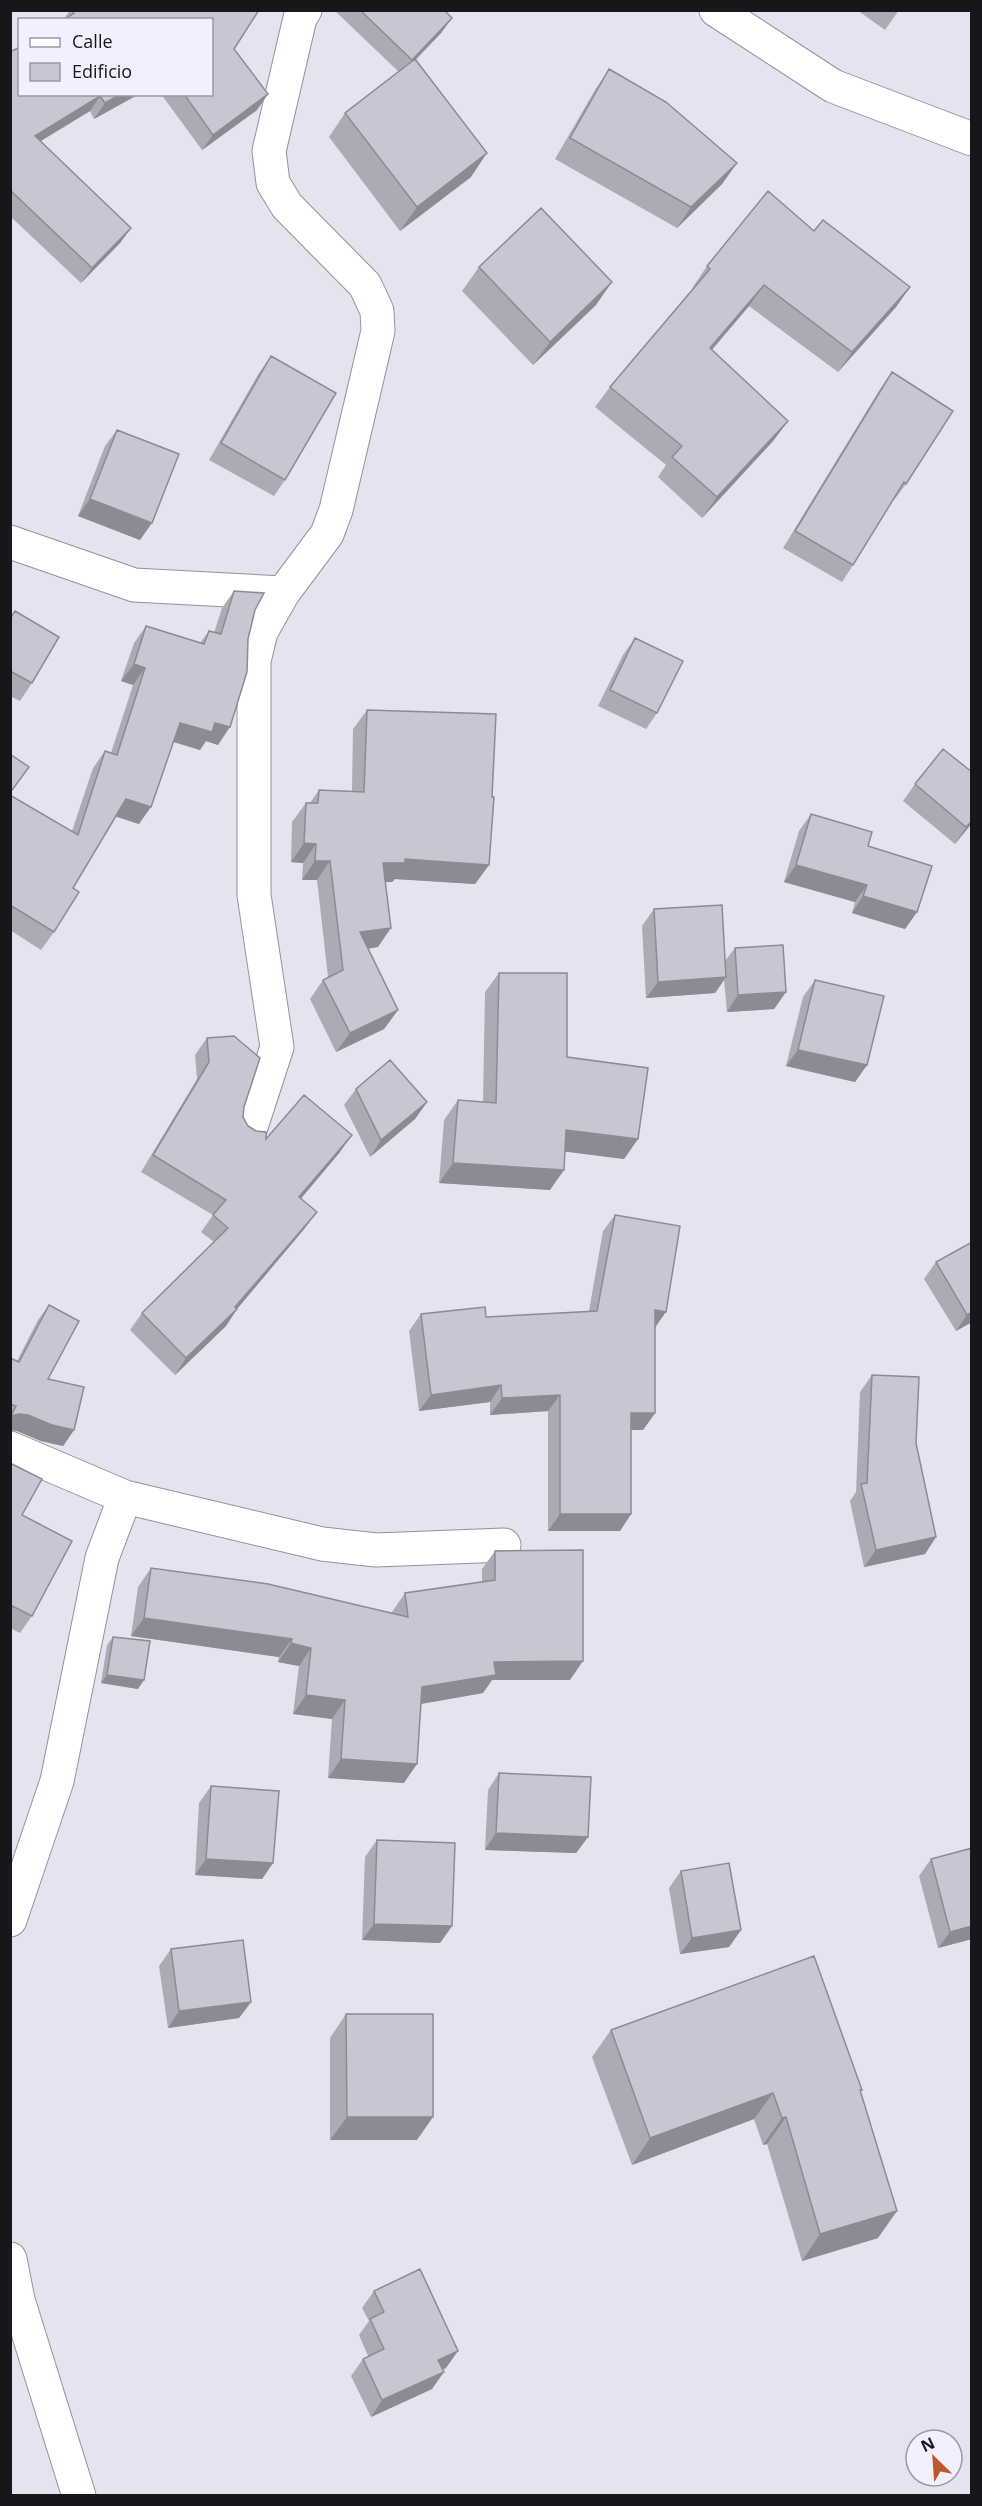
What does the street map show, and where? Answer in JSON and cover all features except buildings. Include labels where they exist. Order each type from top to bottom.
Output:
[{"type":"street","points":[[250,1130],[277,1047],[254,895],[254,661],[261,632],[283,593],[327,534],[333,518],[378,331],[376,311],[365,285],[286,206],[273,183],[269,151],[300,18],[305,10]]},
{"type":"street","points":[[716,10],[833,86],[972,139]]},
{"type":"street","points":[[10,542],[134,585],[283,593]]},
{"type":"street","points":[[10,1448],[125,1497],[322,1544],[376,1550],[504,1545]]},
{"type":"street","points":[[10,1920],[57,1781],[102,1558],[125,1497]]},
{"type":"street","points":[[10,2259],[18,2300],[79,2496]]}]
